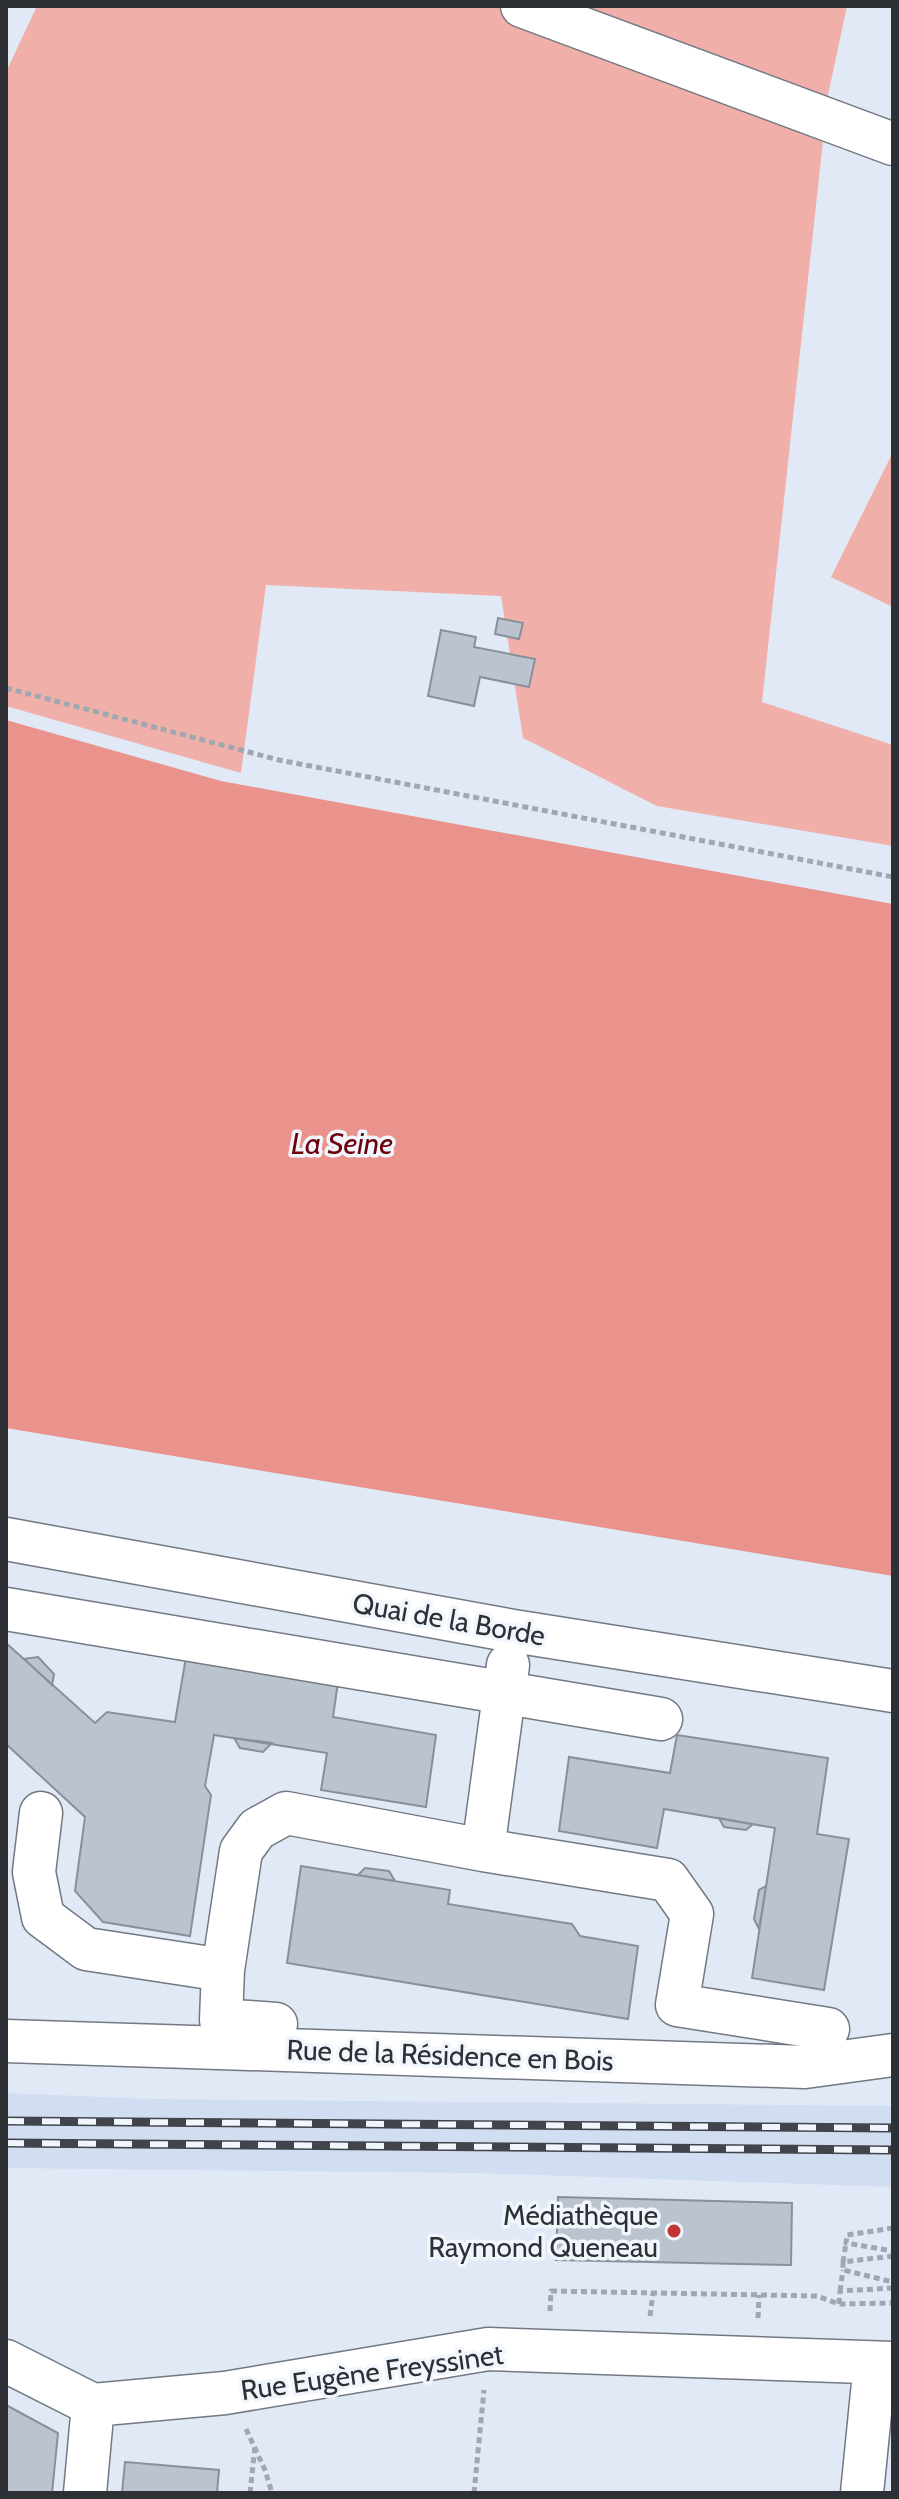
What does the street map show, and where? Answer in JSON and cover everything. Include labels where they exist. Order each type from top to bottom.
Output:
[{"type":"street","points":[[522,6],[893,144]]},
{"type":"street","name":"Quai de la Borde","points":[[6,1539],[513,1631],[893,1691]]},
{"type":"street","points":[[6,1609],[661,1719]]},
{"type":"street","points":[[483,1850],[513,1631]]},
{"type":"street","points":[[41,1813],[34,1872],[43,1917],[86,1949],[223,1970]]},
{"type":"street","points":[[286,1813],[483,1850],[668,1880],[692,1914],[677,2005],[654,2046],[221,2020],[223,1970],[241,1851],[257,1829],[286,1813]]},
{"type":"street","points":[[677,2005],[828,2029]]},
{"type":"street","name":"Rue de la Résidence en Bois","points":[[6,2041],[805,2067],[893,2055]]},
{"type":"street","name":"Rue Eugène Freyssinet","points":[[93,2405],[225,2393],[488,2349],[884,2363]]},
{"type":"street","points":[[6,2361],[93,2405],[85,2493]]},
{"type":"street","points":[[862,2493],[884,2363]]},
{"type":"path","points":[[6,688],[279,760],[893,877]]},
{"type":"path","points":[[839,2304],[847,2235],[893,2228]]},
{"type":"path","points":[[846,2243],[893,2254]]},
{"type":"path","points":[[843,2262],[893,2254]]},
{"type":"path","points":[[843,2270],[893,2285]]},
{"type":"path","points":[[840,2291],[893,2285]]},
{"type":"path","points":[[547,2351],[551,2291],[817,2296],[839,2304],[893,2303]]},
{"type":"path","points":[[474,2493],[488,2349]]},
{"type":"path","points":[[225,2393],[255,2445],[272,2493]]},
{"type":"path","points":[[250,2493],[255,2445]]},
{"type":"shaded area","points":[[37,6],[847,6],[828,95],[762,702],[893,745],[893,846],[657,806],[523,738],[501,596],[266,585],[241,773],[6,706],[6,72]]},
{"type":"shaded area","points":[[893,452],[893,607],[831,577]]},
{"type":"shaded area","points":[[6,2093],[152,2099],[893,2106],[893,2187],[475,2173],[6,2168]]},
{"type":"water","name":"La Seine","points":[[6,720],[221,781],[893,904],[893,1576],[6,1428]]},
{"type":"building","points":[[498,618],[523,623],[519,639],[495,634]]},
{"type":"building","points":[[441,630],[476,637],[474,647],[535,659],[529,687],[480,677],[474,706],[428,696]]},
{"type":"building","points":[[6,1643],[95,1723],[107,1712],[175,1722],[187,1651],[339,1675],[333,1717],[436,1735],[426,1807],[321,1790],[327,1753],[214,1735],[205,1786],[211,1795],[190,1936],[103,1922],[75,1891],[85,1817],[6,1744]]},
{"type":"building","points":[[38,1657],[54,1674],[52,1685],[24,1659]]},
{"type":"building","points":[[677,1735],[828,1758],[817,1834],[849,1839],[824,1990],[752,1978],[775,1828],[664,1809],[657,1848],[559,1831],[569,1757],[670,1773]]},
{"type":"building","points":[[234,1738],[272,1743],[263,1752],[240,1748]]},
{"type":"building","points":[[719,1818],[753,1824],[746,1830],[724,1827]]},
{"type":"building","points":[[301,1866],[450,1890],[448,1904],[572,1924],[580,1936],[638,1946],[628,2019],[287,1963]]},
{"type":"building","points":[[365,1868],[389,1871],[395,1881],[358,1875]]},
{"type":"building","points":[[766,1886],[759,1929],[754,1919],[759,1890]]},
{"type":"building","name":"Médiathèque Raymond Queneau","points":[[558,2197],[792,2203],[791,2265],[556,2260]]},
{"type":"building","points":[[6,2405],[58,2433],[52,2493],[6,2493]]},
{"type":"building","points":[[125,2462],[219,2470],[217,2493],[122,2493]]},
{"type":"railway","points":[[6,2121],[893,2128]]},
{"type":"railway","points":[[6,2143],[893,2150]]},
{"type":"place","name":"Médiathèque Raymond Queneau","points":[[674,2231]]}]
